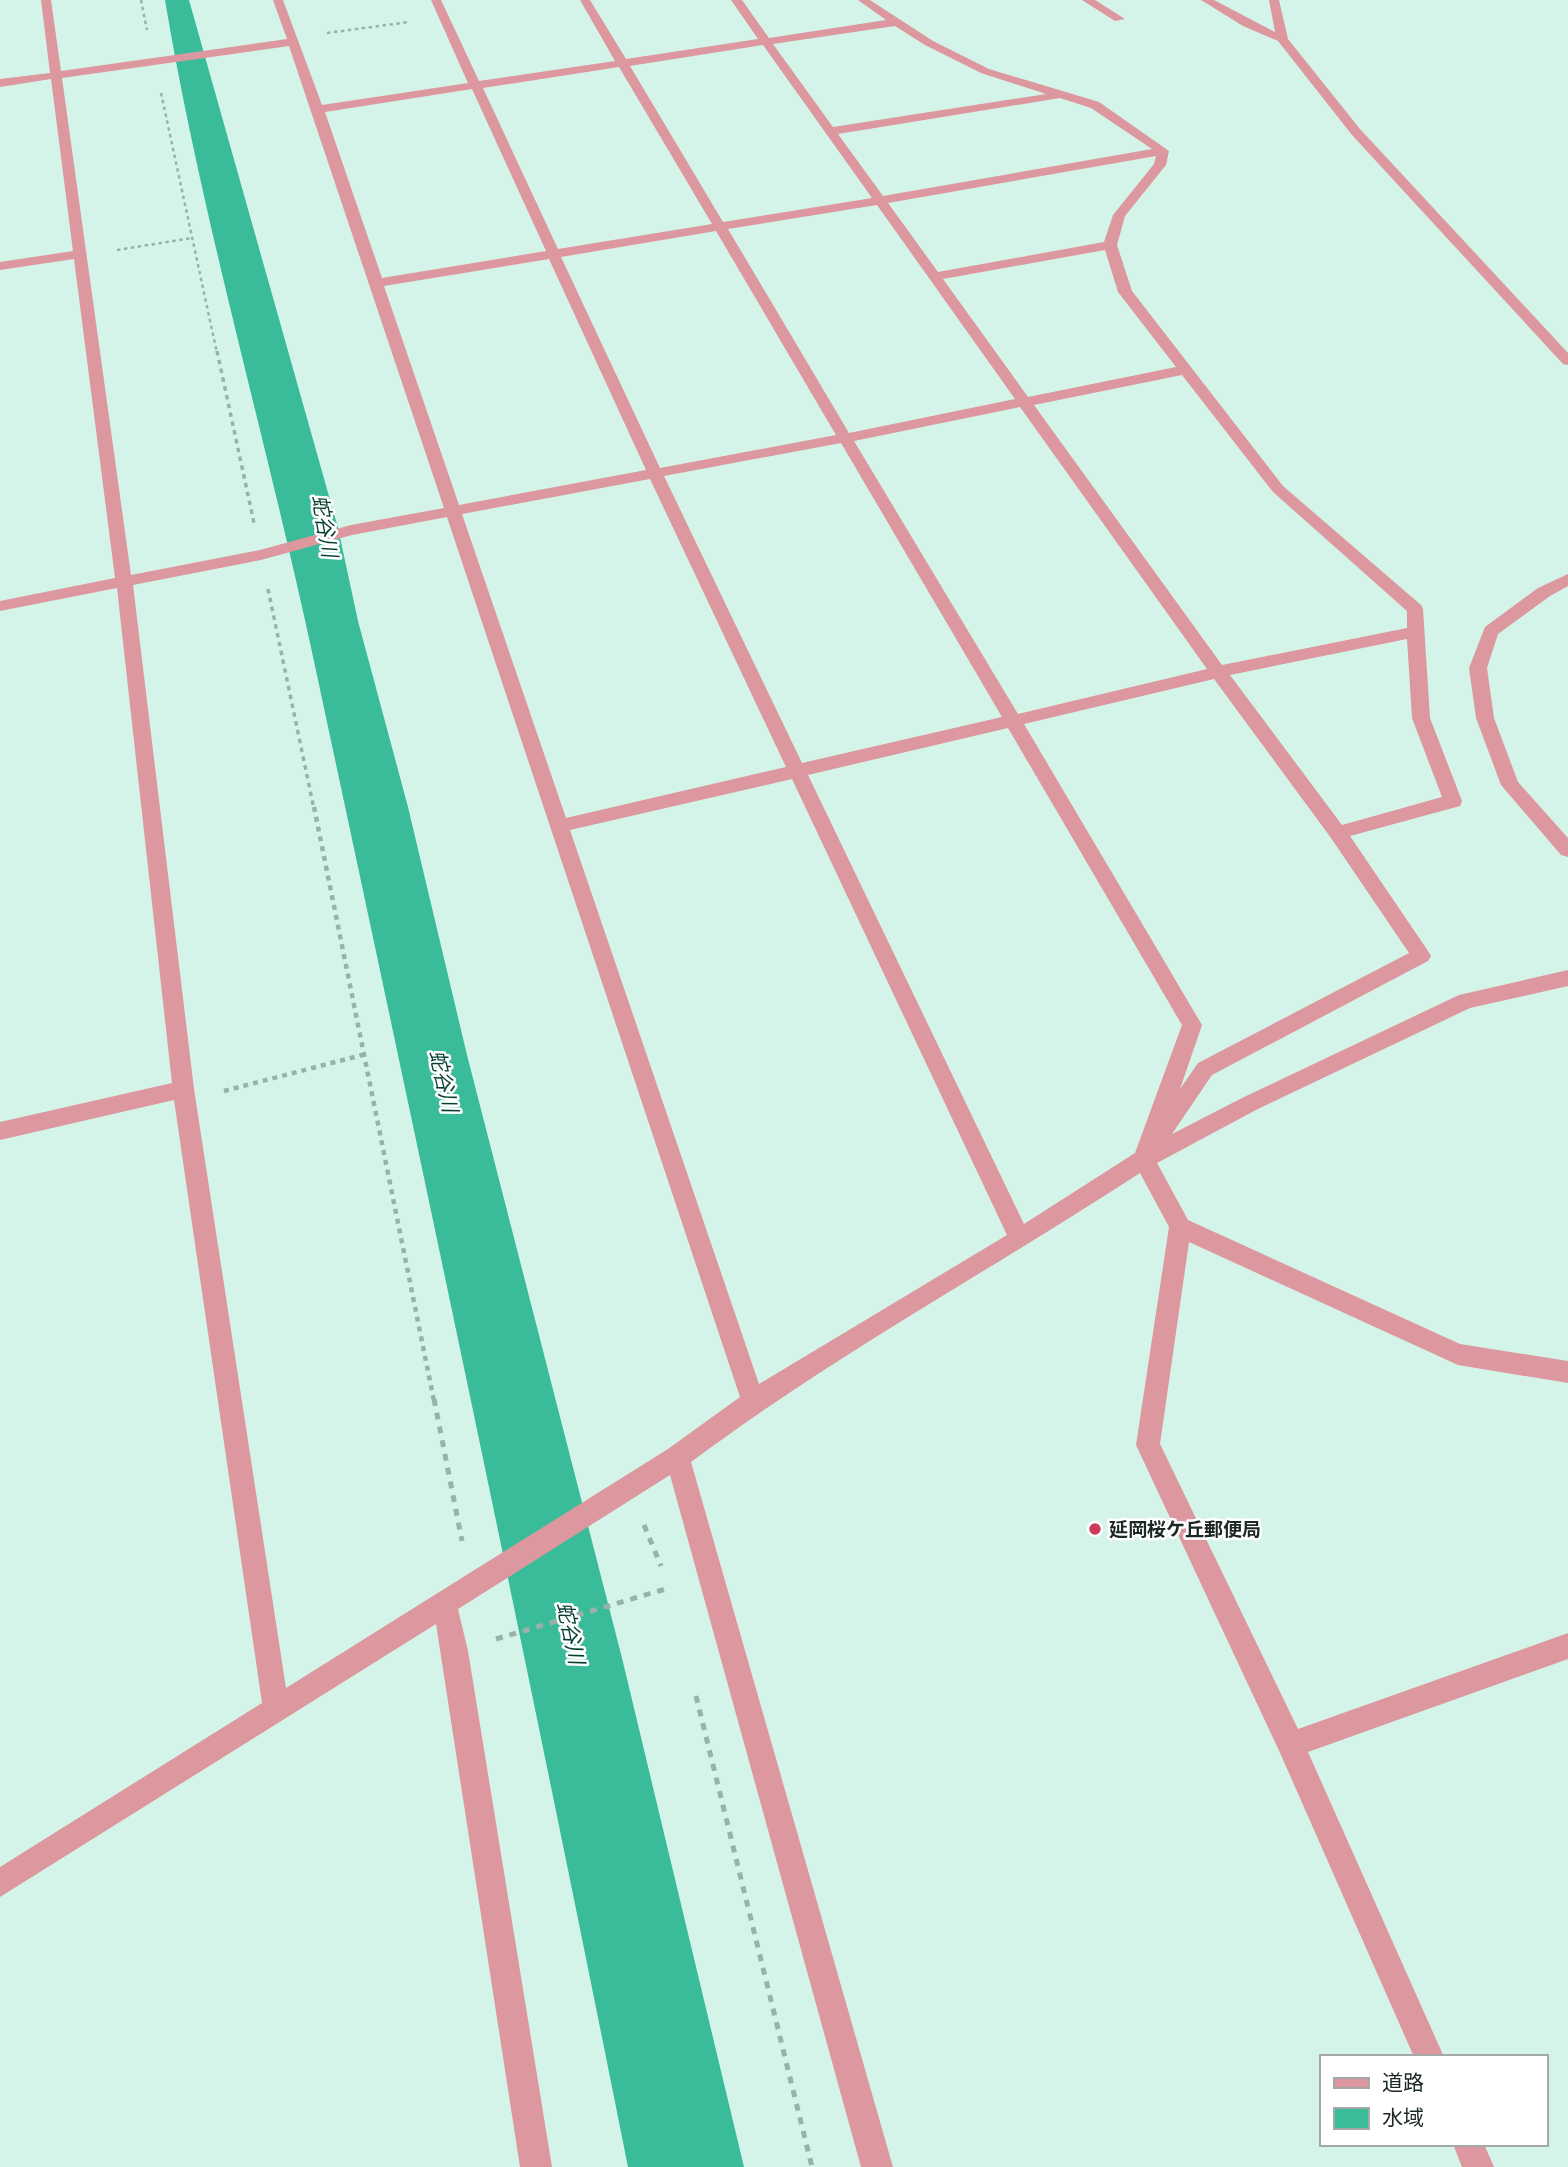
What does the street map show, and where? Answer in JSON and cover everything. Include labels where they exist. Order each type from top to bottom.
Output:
[{"type":"street","points":[[46,0],[124,581],[185,1095],[276,1707]]},
{"type":"street","points":[[278,0],[318,109],[753,1401]]},
{"type":"street","points":[[436,0],[655,473],[799,770],[1020,1239]]},
{"type":"street","points":[[585,0],[1192,1026],[1143,1159],[1180,1227],[1148,1445],[1291,1745],[1428,2055]]},
{"type":"street","points":[[736,0],[1218,672],[1338,833],[1421,956],[1205,1069],[1143,1159]]},
{"type":"street","points":[[863,0],[929,43],[985,71],[1095,105],[1163,151]]},
{"type":"street","points":[[1087,0],[1119,19]]},
{"type":"street","points":[[1206,0],[1247,24],[1282,38]]},
{"type":"street","points":[[1274,0],[1282,38],[1356,132],[1568,360]]},
{"type":"street","points":[[318,109],[896,22]]},
{"type":"street","points":[[0,83],[292,40]]},
{"type":"street","points":[[832,131],[1059,95]]},
{"type":"street","points":[[375,283],[878,201],[1163,151]]},
{"type":"street","points":[[1163,151],[1160,165],[1119,215],[1110,245],[1125,292],[1278,489],[1415,608],[1420,718],[1453,801],[1338,833]]},
{"type":"street","points":[[936,276],[1110,245]]},
{"type":"street","points":[[0,266],[79,255]]},
{"type":"street","points":[[1551,341],[1568,340]]},
{"type":"street","points":[[0,606],[261,555],[351,530],[845,438],[1184,370]]},
{"type":"street","points":[[1568,579],[1544,592],[1491,631],[1478,668],[1485,718],[1510,785],[1568,850]]},
{"type":"street","points":[[559,826],[1218,672],[1415,632]]},
{"type":"street","points":[[0,1883],[677,1457],[753,1401],[1020,1239],[1143,1159],[1250,1104],[1466,1001],[1568,978]]},
{"type":"street","points":[[0,1131],[185,1095]]},
{"type":"street","points":[[1180,1227],[1458,1353],[1568,1372]]},
{"type":"street","points":[[677,1457],[877,2167]]},
{"type":"street","points":[[444,1603],[454,1651],[536,2167]]},
{"type":"street","points":[[1291,1745],[1568,1646]]},
{"type":"street","points":[[1469,2146],[1478,2167]]},
{"type":"path","points":[[141,0],[157,62],[366,1054],[471,1585]]},
{"type":"path","points":[[292,40],[443,17]]},
{"type":"path","points":[[79,255],[192,238]]},
{"type":"path","points":[[185,1095],[366,1054]]},
{"type":"path","points":[[629,1486],[673,1601]]},
{"type":"path","points":[[454,1651],[669,1588]]},
{"type":"path","points":[[693,1682],[812,2167]]},
{"type":"water","name":"蛇谷川","points":[[165,0],[189,0],[338,528],[358,621],[408,807],[467,1055],[622,1658],[744,2167],[628,2167],[433,1219],[312,652],[215,245]]},
{"type":"place","name":"延岡桜ケ丘郵便局","points":[[1095,1529]]}]
